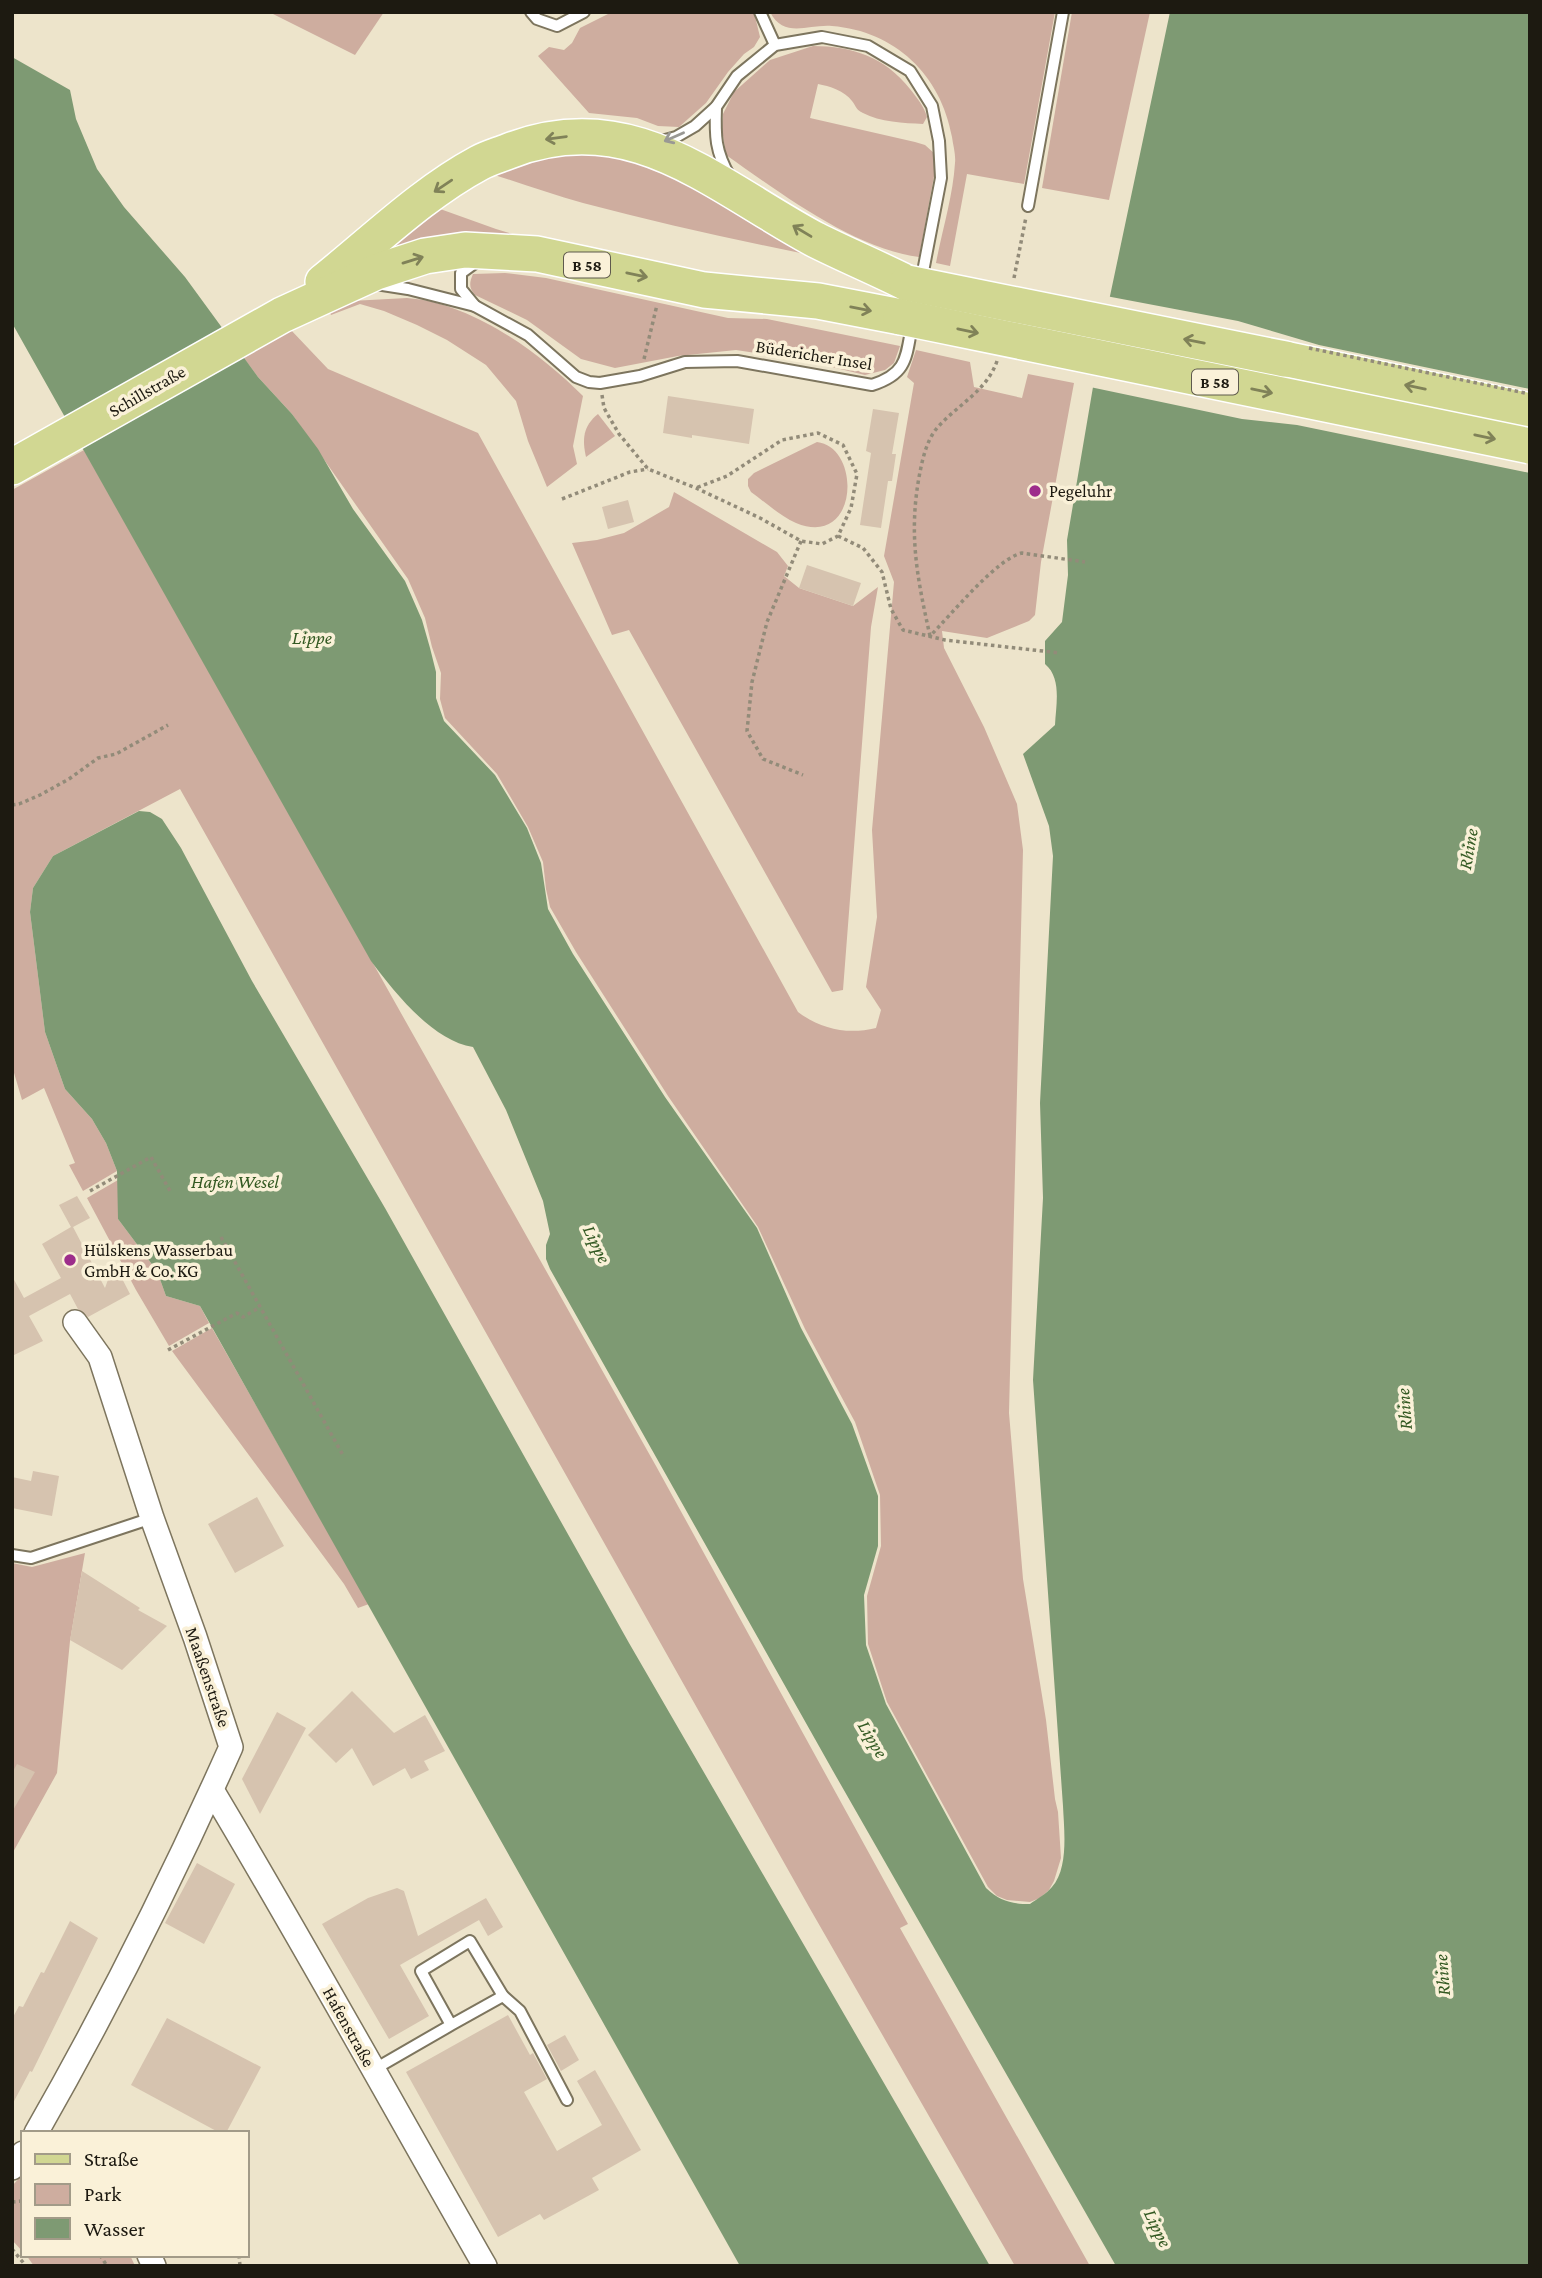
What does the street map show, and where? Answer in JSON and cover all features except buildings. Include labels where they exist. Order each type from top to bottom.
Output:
[{"type":"main road","name":"B 58","points":[[282,315],[438,189],[481,162],[548,138],[576,135],[624,140],[662,153],[748,198],[910,300],[1530,446]]},
{"type":"main road","name":"B 58","points":[[282,315],[376,272],[425,256],[465,250],[537,254],[704,290],[818,300],[910,300],[1530,411]]},
{"type":"main road","name":"Schillstraße","points":[[12,467],[282,315]]},
{"type":"street","name":"Maaßenstraße","points":[[37,2131],[90,2038],[167,1885],[231,1747],[100,1357],[75,1322]]},
{"type":"street","name":"Hafenstraße","points":[[212,1790],[294,1927],[485,2266]]},
{"type":"lane","points":[[531,12],[537,19],[557,26],[584,12]]},
{"type":"lane","points":[[624,140],[650,143],[666,141],[695,126],[716,107],[737,76],[775,45],[760,12]]},
{"type":"lane","points":[[1028,206],[1063,12]]},
{"type":"lane","name":"Büdericher Insel","points":[[600,383],[640,376],[685,362],[737,361],[872,385],[889,380],[902,368],[910,300],[941,178],[933,106],[909,71],[868,46],[822,37],[775,45]]},
{"type":"lane","points":[[716,107],[715,137],[719,158],[730,177],[748,198]]},
{"type":"lane","points":[[475,306],[461,289],[461,272],[494,251]]},
{"type":"lane","points":[[349,284],[376,284],[408,289],[475,306],[528,335],[576,377],[600,383]]},
{"type":"lane","points":[[12,1555],[31,1558],[152,1518]]},
{"type":"lane","points":[[451,2025],[421,1971],[470,1941],[503,1996],[520,2011],[567,2100]]},
{"type":"lane","points":[[373,2070],[503,1996]]},
{"type":"path","points":[[1013,281],[1028,206]]},
{"type":"path","points":[[640,376],[658,300]]},
{"type":"path","points":[[930,636],[914,550],[914,509],[922,462],[929,439],[957,408],[985,384],[992,374],[999,354]]},
{"type":"path","points":[[600,383],[604,408],[648,469],[760,518],[801,541],[822,544],[838,536],[851,509],[857,474],[843,445],[818,433],[782,440],[727,476],[696,488]]},
{"type":"path","points":[[562,499],[630,472],[648,469]]},
{"type":"path","points":[[838,536],[863,548],[882,572],[891,608],[902,630],[1060,653]]},
{"type":"path","points":[[801,541],[767,622],[752,682],[747,731],[763,759],[803,775]]},
{"type":"path","points":[[930,636],[1013,555],[1022,553],[1085,562]]},
{"type":"path","points":[[12,805],[40,794],[69,779],[98,758],[116,754],[168,725]]},
{"type":"path","points":[[90,1191],[151,1157],[170,1191]]},
{"type":"path","points":[[221,1237],[344,1457]]},
{"type":"path","points":[[168,1350],[237,1313],[243,1317],[260,1307]]},
{"type":"path","points":[[12,2249],[26,2266]]},
{"type":"green space","points":[[269,12],[384,12],[355,55]]},
{"type":"green space","points":[[612,12],[754,12],[760,37],[754,47],[728,72],[706,103],[679,127],[658,126],[637,118],[589,113],[538,56],[549,47],[564,50],[572,43],[580,28]]},
{"type":"green space","points":[[770,12],[1055,12],[1024,184],[967,174],[950,266],[936,263],[952,188],[955,153],[946,115],[926,76],[895,47],[876,37],[832,26],[789,28],[776,20]]},
{"type":"green space","points":[[1072,12],[1150,12],[1109,200],[1042,188]]},
{"type":"green space","points":[[813,46],[841,48],[879,61],[900,78],[924,109],[927,117],[923,124],[892,122],[859,111],[849,97],[818,84],[810,118],[915,142],[925,145],[935,154],[935,171],[919,257],[894,252],[843,231],[726,155],[723,114],[734,92],[770,60]]},
{"type":"green space","points":[[623,150],[855,264],[617,212],[485,172],[528,153]]},
{"type":"green space","points":[[429,205],[496,229],[565,250],[350,276]]},
{"type":"green space","points":[[505,273],[546,278],[728,318],[767,319],[900,346],[894,363],[885,370],[865,375],[803,360],[736,350],[678,356],[615,368],[581,359],[527,320],[475,295],[470,283],[473,274]]},
{"type":"green space","points":[[407,298],[456,309],[503,332],[546,363],[583,396],[573,446],[577,464],[547,487],[528,441],[516,401],[486,365],[447,340],[384,311],[360,304],[331,315],[328,308],[351,301]]},
{"type":"green space","points":[[290,329],[328,369],[478,433],[798,1012],[825,1026],[855,1031],[876,1028],[881,1010],[866,987],[877,917],[872,830],[894,582],[884,556],[914,383],[907,377],[916,350],[970,362],[974,387],[1022,398],[1028,374],[1074,383],[1041,562],[1035,615],[1029,621],[987,638],[942,631],[944,648],[984,727],[1017,804],[1023,850],[1009,1413],[1023,1579],[1046,1720],[1061,1858],[1054,1881],[1040,1898],[1030,1902],[1007,1900],[997,1896],[988,1887],[887,1702],[868,1644],[867,1596],[881,1546],[880,1495],[855,1422],[805,1329],[758,1227],[668,1096],[550,907],[543,862],[528,827],[497,774],[445,718],[440,699],[441,673],[425,618],[408,579],[292,414],[243,357]]},
{"type":"green space","points":[[598,414],[615,436],[586,457],[585,433],[589,423]]},
{"type":"green space","points":[[817,442],[832,448],[842,460],[847,477],[847,494],[842,510],[832,522],[817,527],[796,523],[778,513],[751,492],[748,479],[754,473]]},
{"type":"green space","points":[[84,450],[656,1466],[908,1924],[900,1928],[1090,2266],[1015,2266],[809,1907],[180,789],[53,856],[33,888],[30,912],[45,1032],[65,1089],[92,1119],[106,1143],[117,1171],[83,1191],[69,1165],[75,1163],[44,1088],[22,1100],[12,1066],[12,490]]},
{"type":"green space","points":[[674,492],[777,552],[788,566],[784,576],[799,588],[853,606],[878,587],[871,627],[843,990],[832,992],[629,630],[612,635],[572,543],[624,533],[669,507]]},
{"type":"green space","points":[[118,1180],[118,1219],[157,1271],[166,1296],[200,1306],[209,1323],[169,1346],[87,1198]]},
{"type":"green space","points":[[212,1328],[369,1604],[358,1608],[344,1584],[172,1351]]},
{"type":"green space","points":[[85,1553],[70,1641],[57,1773],[12,1854],[12,1563],[32,1567]]},
{"type":"green space","points":[[21,2176],[21,2250],[12,2240],[12,2186]]},
{"type":"green space","points":[[27,2257],[131,2257],[135,2266],[34,2266]]},
{"type":"water","points":[[1170,12],[1530,12],[1530,2266],[1116,2266],[550,1269],[546,1259],[546,1245],[550,1234],[543,1201],[506,1110],[473,1047],[458,1043],[429,1026],[403,1001],[371,961],[12,323],[12,57],[70,90],[76,119],[97,169],[124,207],[185,277],[258,377],[292,414],[318,449],[353,509],[405,581],[422,620],[430,648],[436,672],[436,698],[444,721],[495,775],[527,828],[541,863],[548,909],[573,954],[665,1097],[757,1228],[801,1328],[852,1424],[878,1496],[878,1546],[864,1595],[866,1645],[886,1704],[986,1888],[1006,1901],[1030,1904],[1050,1890],[1057,1879],[1063,1859],[1064,1837],[1033,1380],[1043,1198],[1040,1103],[1053,856],[1049,826],[1023,754],[1055,725],[1056,684],[1045,664],[1045,641],[1062,622],[1068,575],[1067,540],[1093,387]]},
{"type":"water","name":"Hafen Wesel","points":[[139,811],[150,812],[162,819],[181,848],[252,981],[385,1208],[629,1643],[990,2266],[740,2266],[200,1306],[166,1296],[157,1271],[118,1219],[117,1171],[106,1143],[92,1119],[65,1089],[45,1032],[30,912],[33,888],[53,856]]},
{"type":"pier","points":[[1106,296],[1238,321],[1319,345],[1530,389],[1530,473],[1297,425],[1242,419],[1090,387]]},
{"type":"place","name":"Pegeluhr","points":[[1035,491]]},
{"type":"place","name":"Hülskens Wasserbau GmbH & Co. KG","points":[[70,1260]]},
{"type":"water label","name":"Lippe","points":[[312,637]]},
{"type":"water label","name":"Rhine","points":[[1468,849]]},
{"type":"water label","name":"Lippe","points":[[597,1244]]},
{"type":"water label","name":"Rhine","points":[[1404,1409]]},
{"type":"water label","name":"Lippe","points":[[873,1739]]},
{"type":"water label","name":"Rhine","points":[[1442,1975]]},
{"type":"water label","name":"Lippe","points":[[1158,2228]]}]
